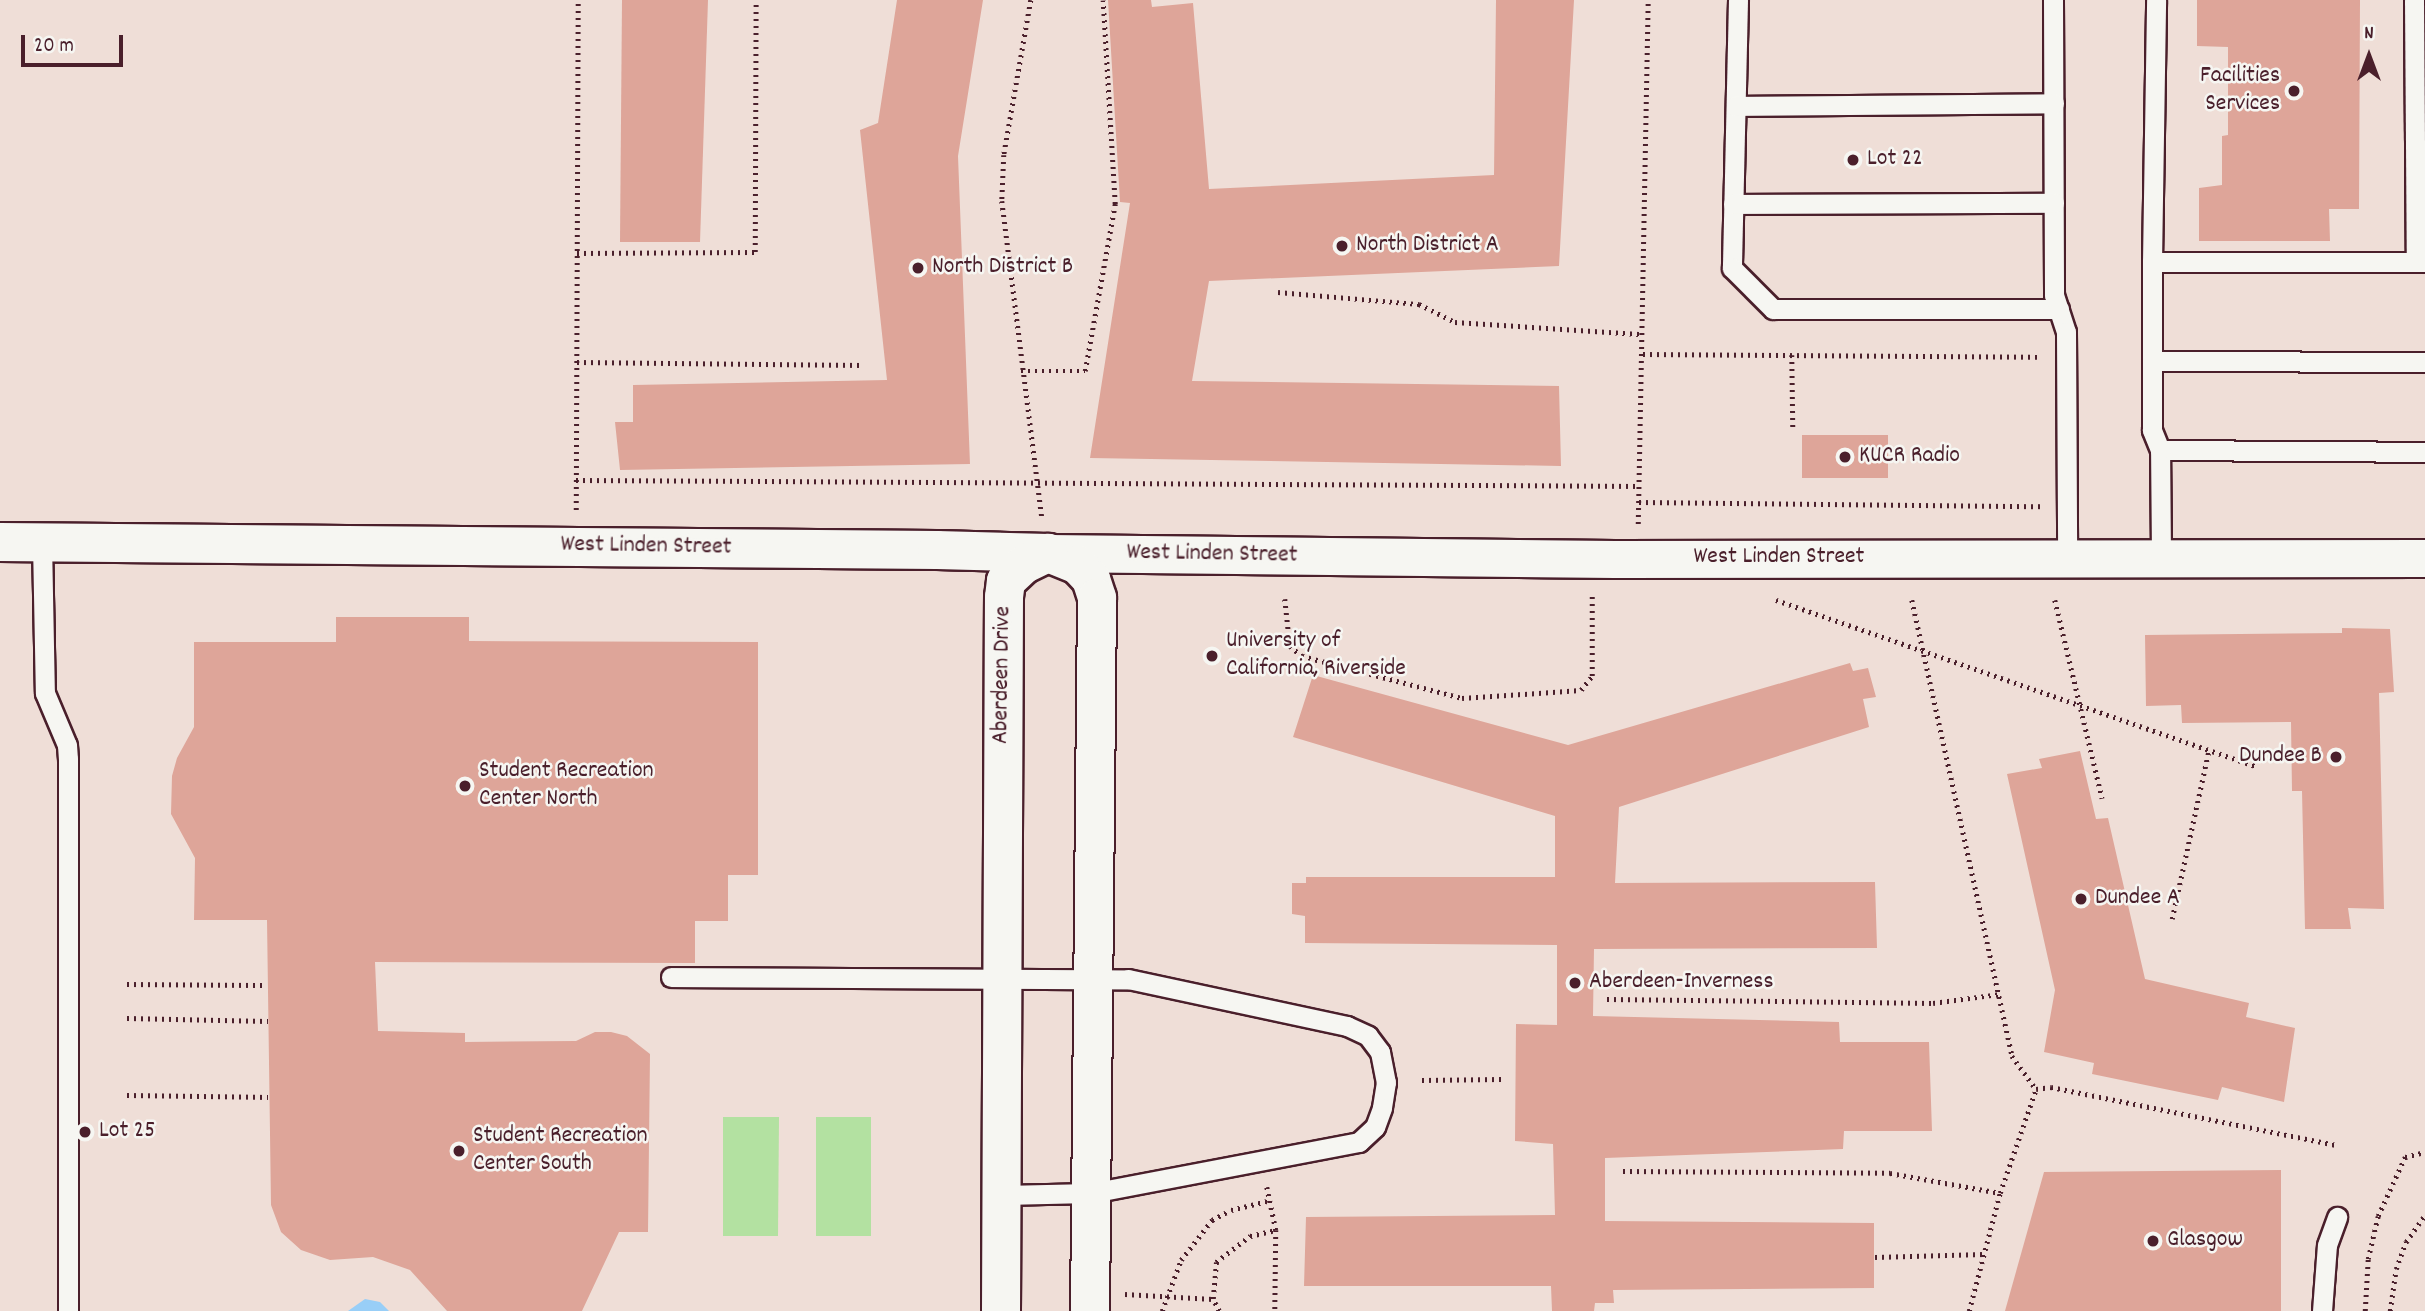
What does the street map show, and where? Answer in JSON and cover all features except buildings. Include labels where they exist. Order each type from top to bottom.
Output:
[{"type":"street","name":"West Linden Street","points":[[0,542],[1048,553],[2425,558]]},
{"type":"street","points":[[1048,553],[1079,565],[1091,579],[1097,598],[1096,976],[1091,1193],[1105,1303]]},
{"type":"street","name":"Aberdeen Drive","points":[[1001,1311],[1004,597],[1006,581],[1023,565],[1048,553]]},
{"type":"lane","points":[[1738,0],[1732,268],[1773,309],[2060,309]]},
{"type":"lane","points":[[2053,0],[2054,295],[2066,332],[2067,557]]},
{"type":"lane","points":[[2156,0],[2152,430],[2160,450],[2161,556]]},
{"type":"lane","points":[[2152,262],[2421,262],[2414,0]]},
{"type":"lane","points":[[1736,106],[2054,103]]},
{"type":"lane","points":[[1733,204],[2054,203]]},
{"type":"lane","points":[[2152,361],[2425,362]]},
{"type":"lane","points":[[2160,450],[2425,452]]},
{"type":"lane","points":[[42,542],[45,693],[67,745],[68,759],[68,1311]]},
{"type":"lane","points":[[671,977],[1002,979],[1096,976],[1128,979],[1319,1020],[1368,1036],[1381,1052],[1386,1082],[1375,1127],[1359,1142],[1091,1193],[1002,1195]]},
{"type":"lane","points":[[2322,1311],[2327,1245],[2337,1217]]},
{"type":"path","points":[[576,546],[578,0]]},
{"type":"path","points":[[577,253],[755,253],[756,0]]},
{"type":"path","points":[[1031,0],[1004,155],[1002,201],[1021,372],[1048,553]]},
{"type":"path","points":[[1021,372],[1086,372],[1115,204],[1102,0]]},
{"type":"path","points":[[1638,537],[1648,0]]},
{"type":"path","points":[[1278,292],[1419,304],[1455,322],[1643,334]]},
{"type":"path","points":[[1643,354],[2066,357]]},
{"type":"path","points":[[1792,355],[1793,427]]},
{"type":"path","points":[[577,362],[863,365]]},
{"type":"path","points":[[576,480],[1640,486]]},
{"type":"path","points":[[1639,502],[2067,508]]},
{"type":"path","points":[[1285,599],[1290,646],[1302,656],[1462,698],[1535,696],[1581,690],[1592,677],[1593,588]]},
{"type":"path","points":[[1776,600],[2258,767]]},
{"type":"path","points":[[1912,600],[2012,1056],[2036,1089]]},
{"type":"path","points":[[2055,600],[2102,798]]},
{"type":"path","points":[[2172,919],[2209,750]]},
{"type":"path","points":[[127,984],[267,985]]},
{"type":"path","points":[[1607,999],[1933,1003],[2000,994]]},
{"type":"path","points":[[127,1018],[268,1021]]},
{"type":"path","points":[[1422,1080],[1502,1079]]},
{"type":"path","points":[[2036,1089],[2051,1087],[2336,1145]]},
{"type":"path","points":[[1969,1311],[2000,1193],[2036,1089]]},
{"type":"path","points":[[127,1096],[268,1097]]},
{"type":"path","points":[[2365,1311],[2368,1259],[2378,1216],[2405,1157],[2425,1152]]},
{"type":"path","points":[[1260,1161],[1276,1230],[1275,1311]]},
{"type":"path","points":[[1623,1171],[1890,1172],[2000,1193]]},
{"type":"path","points":[[1162,1311],[1181,1260],[1213,1220],[1231,1210],[1271,1200]]},
{"type":"path","points":[[2390,1311],[2396,1269],[2406,1242],[2425,1215]]},
{"type":"path","points":[[1219,1311],[1213,1299],[1216,1262],[1228,1248],[1250,1236],[1276,1230]]},
{"type":"path","points":[[1875,1257],[1984,1254]]},
{"type":"path","points":[[1105,1303],[1166,1296],[1213,1299]]},
{"type":"shaded area","name":"University of California, Riverside","points":[[0,0],[2425,0],[2425,1311],[0,1311]]},
{"type":"green space","points":[[723,1117],[779,1117],[778,1236],[723,1236]]},
{"type":"green space","points":[[816,1117],[871,1117],[871,1236],[816,1236]]},
{"type":"water","points":[[365,1299],[380,1302],[389,1311],[348,1311]]},
{"type":"place","name":"Facilities Services","points":[[2294,91]]},
{"type":"place","name":"Lot 22","points":[[1853,160]]},
{"type":"place","name":"North District A","points":[[1342,246]]},
{"type":"place","name":"North District B","points":[[918,268]]},
{"type":"place","name":"KUCR Radio","points":[[1845,457]]},
{"type":"place","name":"University of California, Riverside","points":[[1212,656]]},
{"type":"place","name":"Dundee B","points":[[2336,757]]},
{"type":"place","name":"Student Recreation Center North","points":[[465,786]]},
{"type":"place","name":"Dundee A","points":[[2081,899]]},
{"type":"place","name":"Aberdeen-Inverness","points":[[1575,983]]},
{"type":"place","name":"Lot 25","points":[[85,1132]]},
{"type":"place","name":"Student Recreation Center South","points":[[459,1151]]},
{"type":"place","name":"Glasgow","points":[[2153,1241]]}]
